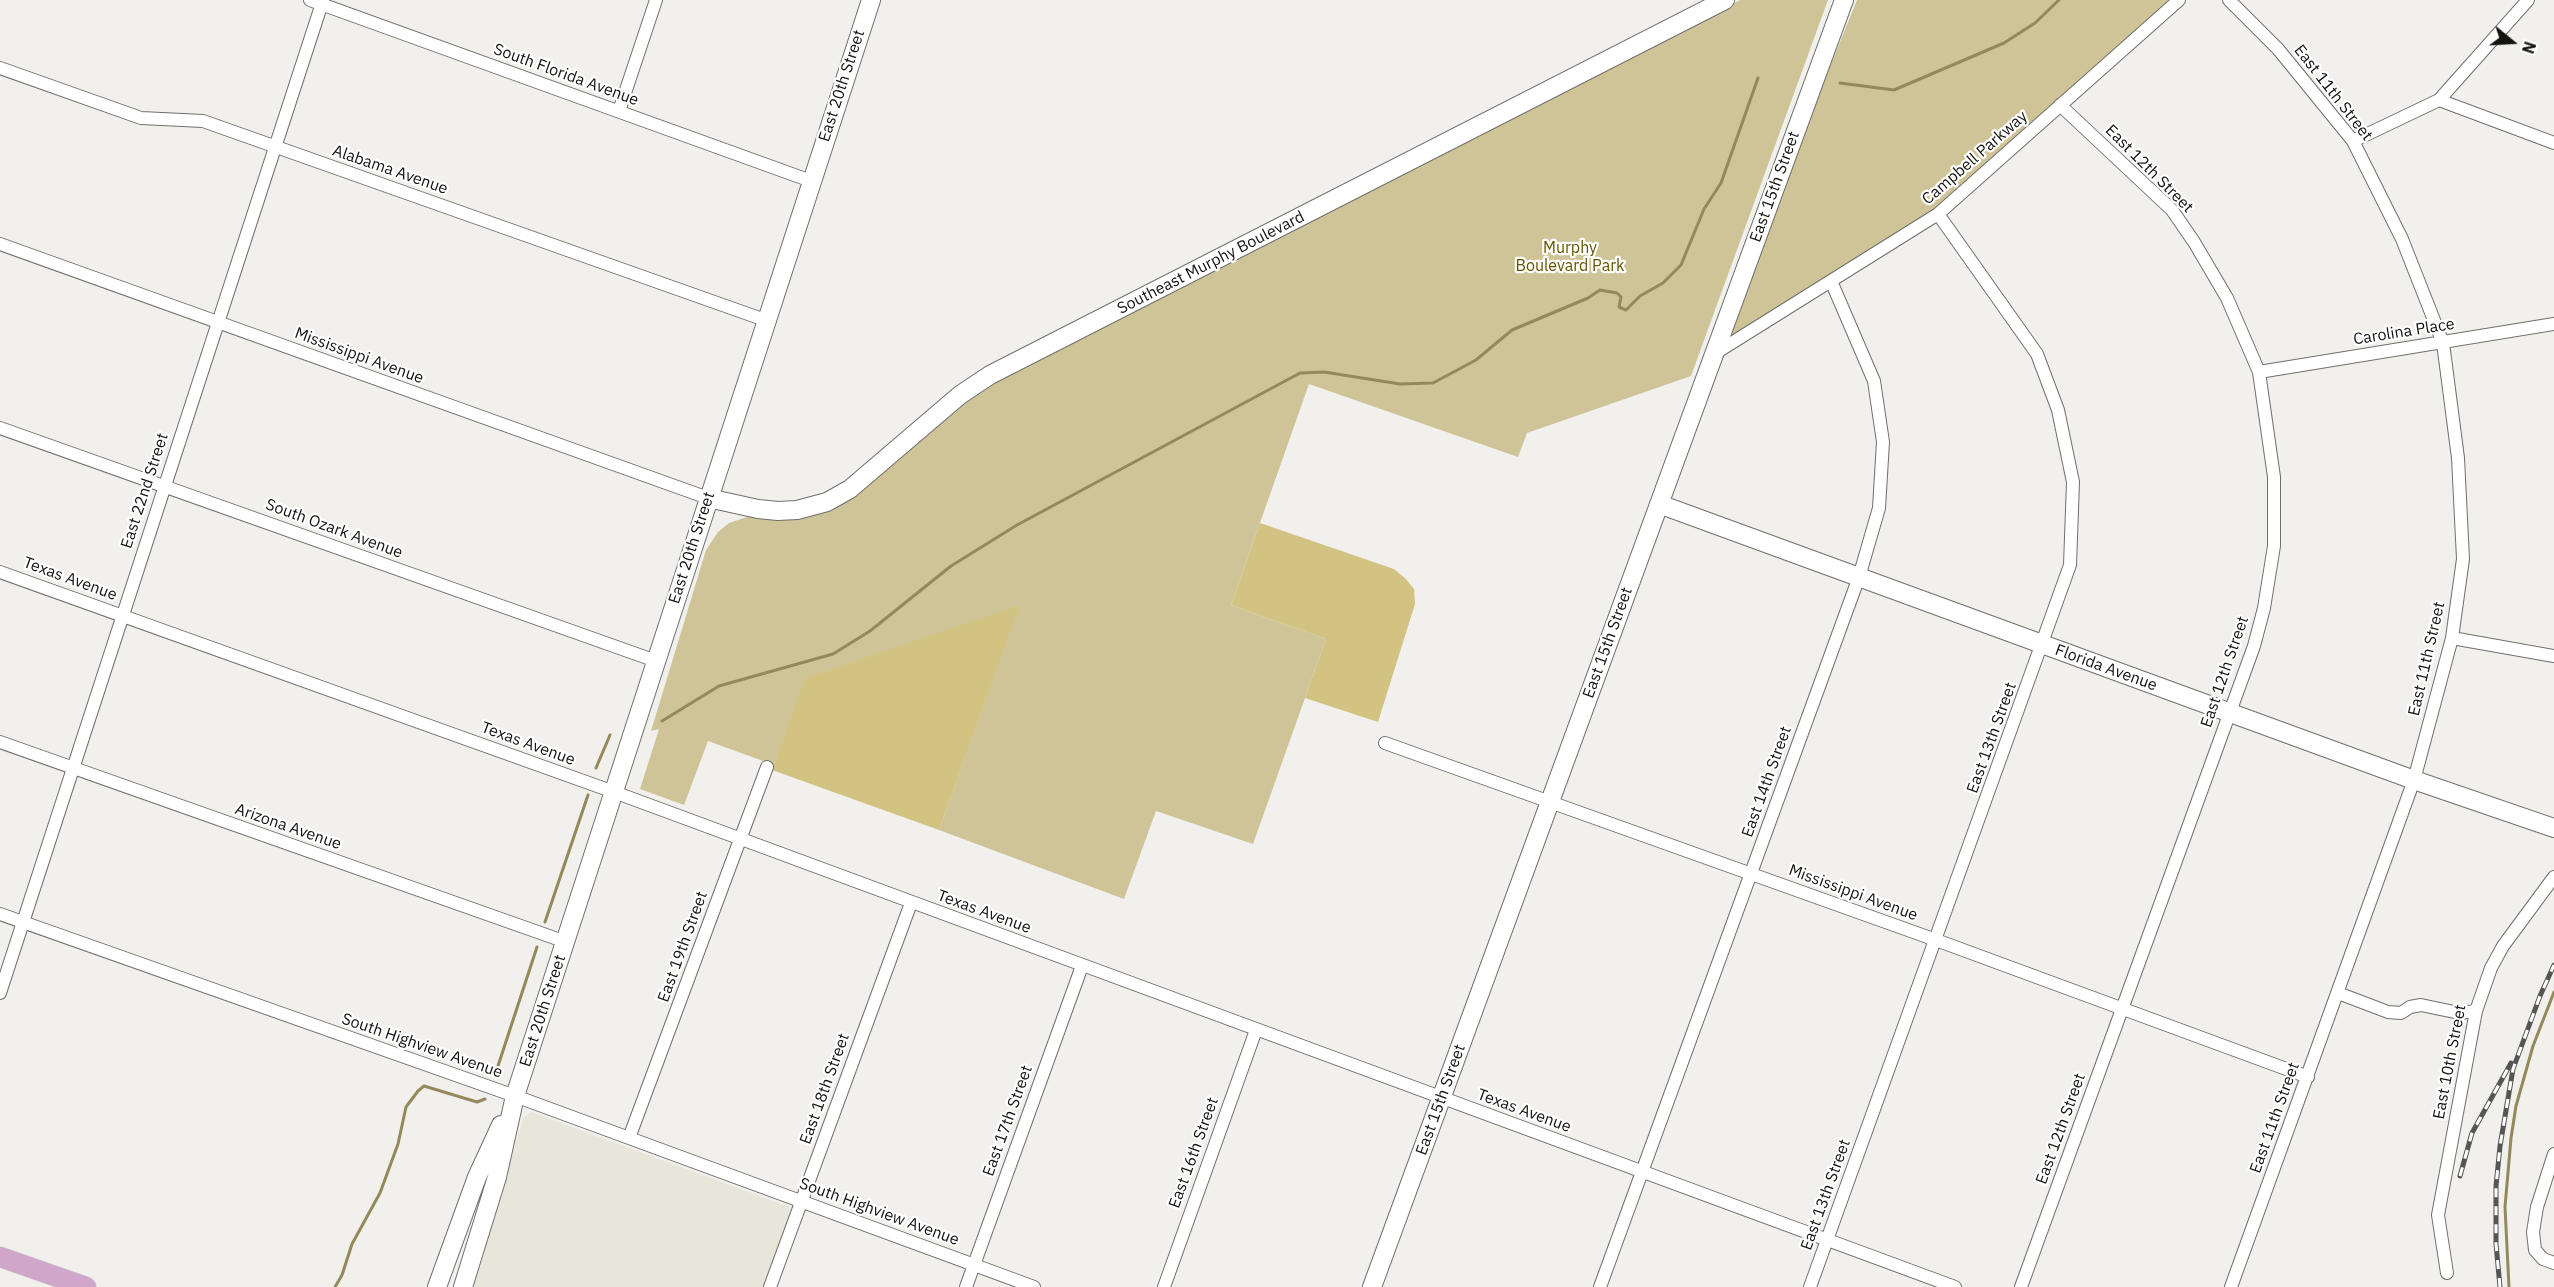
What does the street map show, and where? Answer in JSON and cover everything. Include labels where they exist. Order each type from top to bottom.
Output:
[{"type":"main road","name":"East 20th Street","points":[[463,1287],[497,1177],[515,1096],[870,0]]},
{"type":"main road","name":"Southeast Murphy Boulevard","points":[[708,498],[778,511],[797,510],[827,502],[850,489],[960,395],[990,375],[1725,0]]},
{"type":"main road","name":"East 15th Street","points":[[1372,1287],[1844,0]]},
{"type":"main road","name":"Florida Avenue","points":[[1659,504],[2414,780],[2554,828]]},
{"type":"main road","name":"East 20th Street","points":[[437,1287],[477,1177],[515,1096]]},
{"type":"main road","points":[[0,1257],[86,1287]]},
{"type":"street","points":[[619,111],[656,0]]},
{"type":"street","name":"Campbell Parkway","points":[[1713,355],[1938,213],[2179,0]]},
{"type":"street","name":"East 11th Street","points":[[2229,0],[2278,50],[2353,141],[2402,239],[2443,343],[2458,458],[2463,559],[2452,638],[2414,780],[2231,1287]]},
{"type":"street","points":[[2353,141],[2439,100],[2528,0]]},
{"type":"street","name":"South Florida Avenue","points":[[318,1],[811,181]]},
{"type":"street","name":"East 22nd Street","points":[[0,993],[274,146],[318,1]]},
{"type":"street","name":"Alabama Avenue","points":[[0,68],[141,118],[203,121],[765,320]]},
{"type":"street","points":[[2439,100],[2554,143]]},
{"type":"street","name":"East 12th Street","points":[[2021,1287],[2254,646],[2262,618],[2274,546],[2274,477],[2259,372],[2227,298],[2172,210],[2060,105]]},
{"type":"street","name":"East 13th Street","points":[[1810,1287],[2070,566],[2073,482],[2058,410],[2037,354],[1938,213]]},
{"type":"street","name":"Mississippi Avenue","points":[[0,244],[708,498]]},
{"type":"street","name":"East 14th Street","points":[[1600,1287],[1859,577],[1880,508],[1883,442],[1874,381],[1831,281]]},
{"type":"street","name":"Carolina Place","points":[[2259,372],[2554,324]]},
{"type":"street","name":"South Ozark Avenue","points":[[0,428],[656,661]]},
{"type":"street","name":"Texas Avenue","points":[[0,572],[614,792],[1955,1287]]},
{"type":"street","points":[[2452,638],[2554,656]]},
{"type":"street","name":"Arizona Avenue","points":[[0,742],[566,942]]},
{"type":"street","name":"Mississippi Avenue","points":[[1385,743],[1936,940],[2308,1077]]},
{"type":"street","name":"East 19th Street","points":[[629,1138],[767,767]]},
{"type":"street","name":"East 10th Street","points":[[2447,1273],[2438,1215],[2476,1011],[2491,968],[2503,946],[2554,877]]},
{"type":"street","name":"East 18th Street","points":[[770,1287],[911,903]]},
{"type":"street","name":"South Highview Avenue","points":[[0,914],[515,1096],[1034,1287]]},
{"type":"street","name":"East 17th Street","points":[[966,1287],[1082,966]]},
{"type":"street","points":[[2338,993],[2388,1012],[2402,1013],[2410,1007],[2421,1005],[2459,1013],[2476,1011]]},
{"type":"street","name":"East 16th Street","points":[[1164,1287],[1256,1030]]},
{"type":"street","points":[[2554,1154],[2537,1207],[2533,1232],[2535,1250],[2543,1259],[2554,1263]]},
{"type":"shaded area","points":[[1260,523],[1394,569],[1414,589],[1415,604],[1378,722],[1305,698],[1326,639],[1231,605]]},
{"type":"shaded area","points":[[1020,605],[939,830],[772,770],[805,678]]},
{"type":"shaded area","points":[[531,1112],[790,1207],[791,1215],[765,1287],[469,1287],[524,1117]]},
{"type":"green space","name":"Murphy Boulevard Park","points":[[1740,0],[1828,0],[1691,376],[1527,433],[1518,457],[1309,384],[1231,605],[1326,639],[1253,844],[1156,811],[1124,899],[939,830],[1019,606],[806,678],[774,765],[708,741],[684,805],[640,789],[659,729],[651,731],[706,550],[718,532],[729,523],[747,517],[792,516],[811,512],[972,393]]},
{"type":"green space","points":[[1857,0],[2179,0],[1938,214],[1713,355]]},
{"type":"waterway","points":[[1840,83],[1894,90],[2004,43],[2035,23],[2059,0]]},
{"type":"waterway","points":[[662,721],[719,686],[833,654],[870,631],[951,566],[1017,525],[1300,373],[1324,372],[1400,384],[1433,383],[1476,360],[1512,330],[1588,298],[1600,290],[1617,293],[1621,297],[1619,307],[1626,310],[1640,296],[1663,283],[1681,265],[1704,209],[1721,183],[1758,78]]},
{"type":"waterway","points":[[596,768],[610,735]]},
{"type":"waterway","points":[[545,922],[588,795]]},
{"type":"waterway","points":[[496,1072],[537,947]]},
{"type":"waterway","points":[[2509,1287],[2505,1207],[2511,1138],[2516,1106],[2533,1046],[2554,992]]},
{"type":"waterway","points":[[335,1287],[342,1275],[352,1244],[380,1193],[398,1144],[406,1107],[418,1091],[424,1086],[477,1102],[485,1099]]},
{"type":"railway","points":[[2500,1287],[2496,1244],[2496,1186],[2500,1146],[2513,1069],[2554,965]]},
{"type":"railway","points":[[2460,1176],[2472,1133],[2511,1063]]}]
